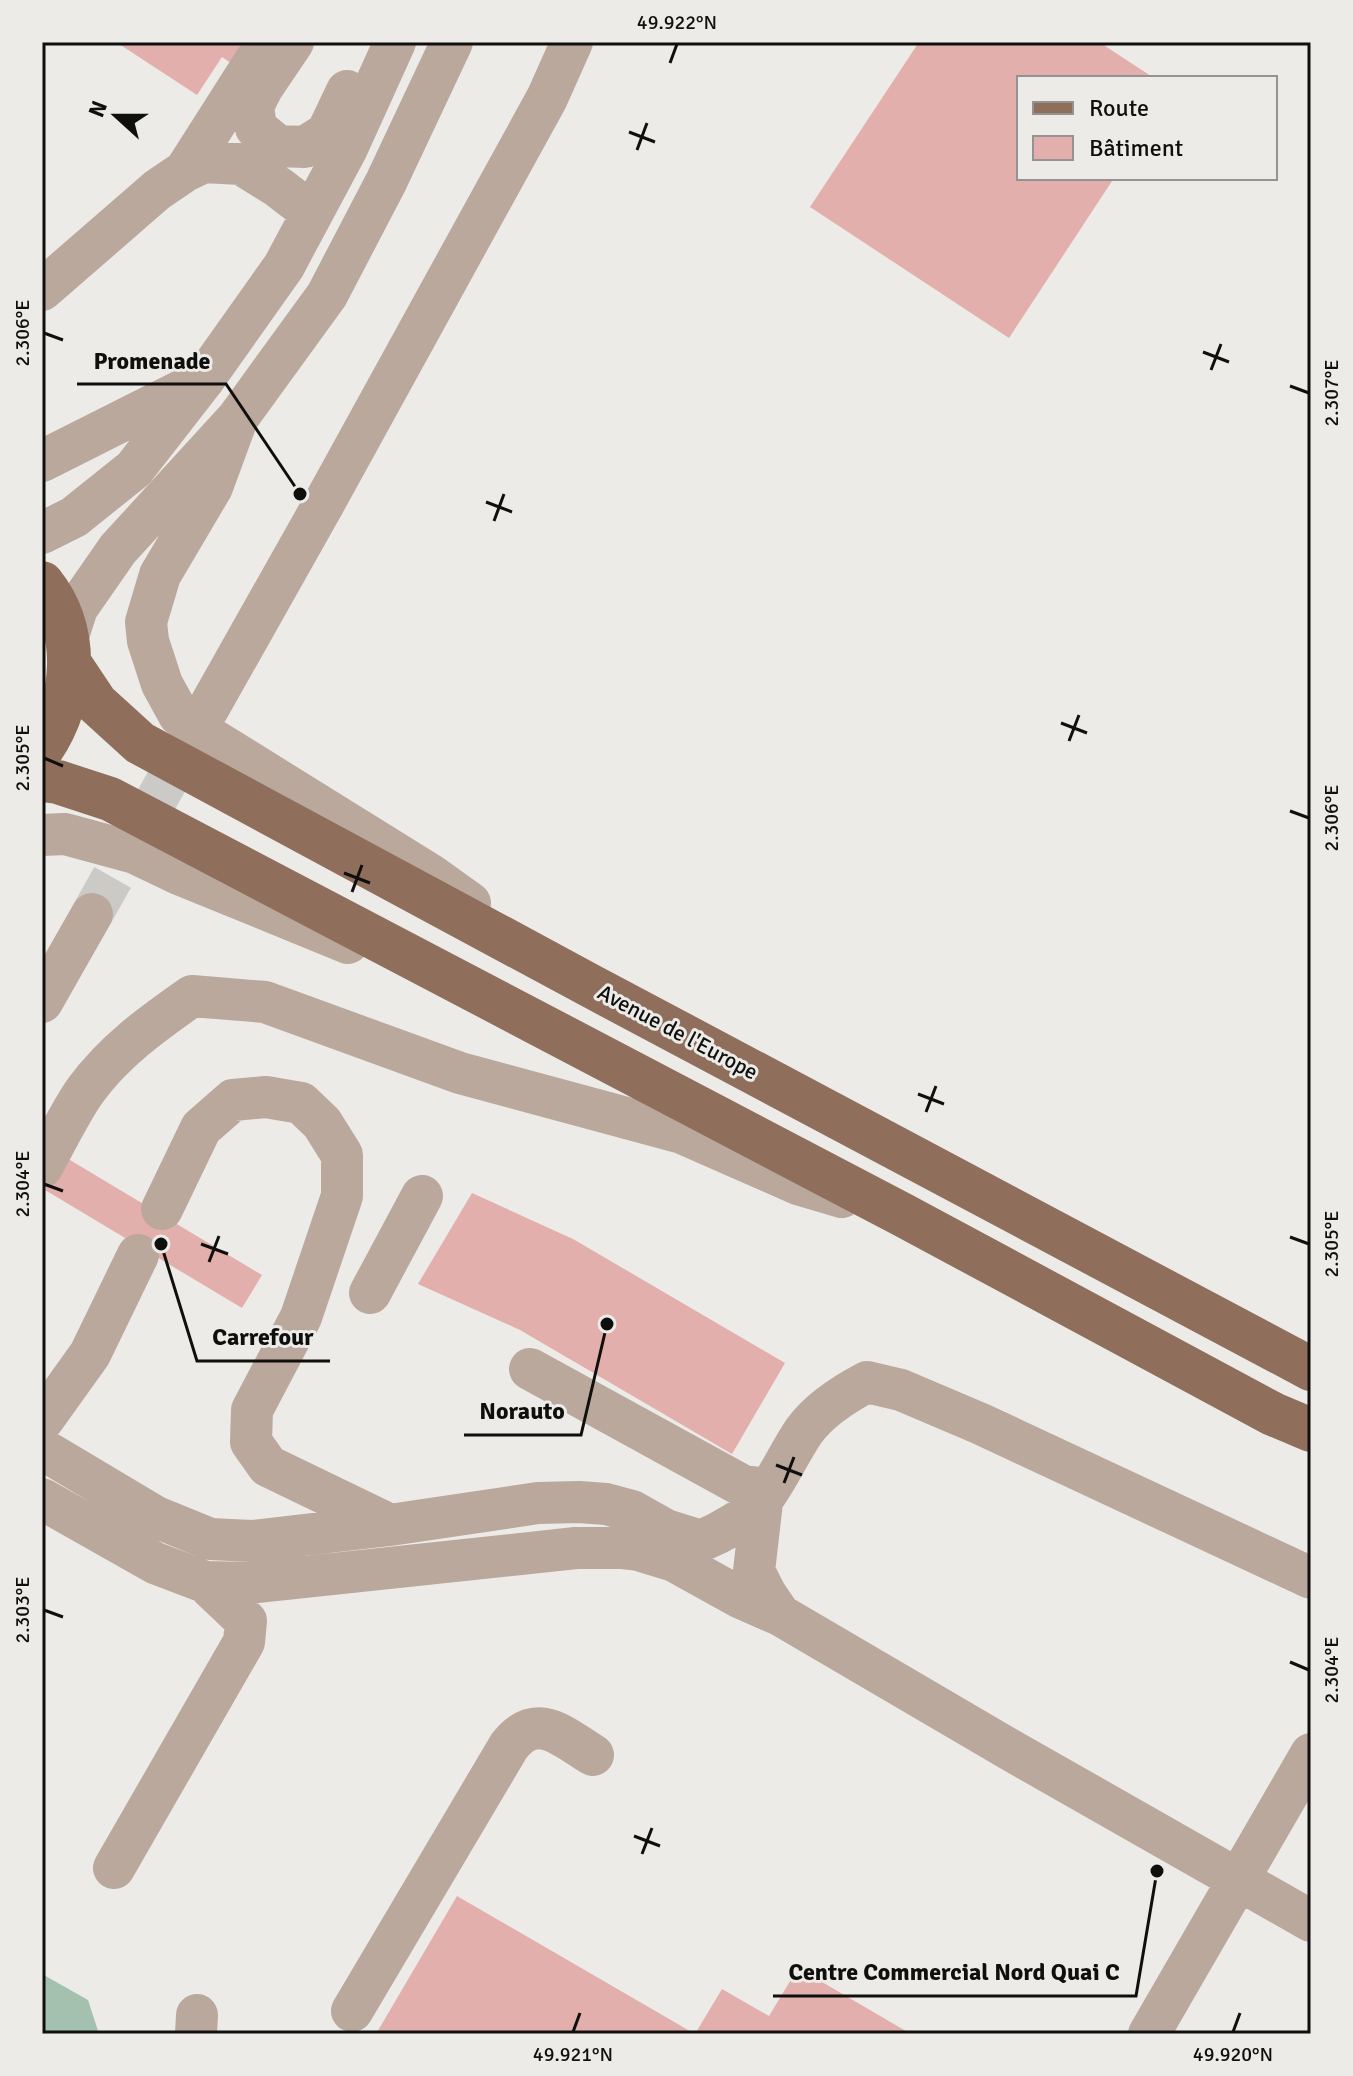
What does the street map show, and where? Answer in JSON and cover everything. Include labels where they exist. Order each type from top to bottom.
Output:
[{"type":"main road","name":"Avenue de l'Europe","points":[[42,583],[59,612],[68,652],[96,703],[140,743],[1311,1369]]},
{"type":"main road","points":[[42,749],[63,708],[68,687],[68,652]]},
{"type":"main road","points":[[42,780],[110,799],[903,1215],[1273,1414],[1311,1430]]},
{"type":"street","points":[[185,171],[268,42]]},
{"type":"street","points":[[293,42],[253,106],[256,128],[278,146],[305,147],[327,133],[355,75],[393,47]]},
{"type":"street","points":[[68,652],[77,608],[118,549],[237,419],[327,295],[386,182],[452,42]]},
{"type":"street","points":[[208,709],[540,112],[572,42]]},
{"type":"street","points":[[42,533],[74,517],[134,469],[204,379],[284,266],[347,148],[393,47]]},
{"type":"street","points":[[42,290],[157,190],[204,162],[241,164],[312,213]]},
{"type":"street","points":[[42,461],[204,379]]},
{"type":"street","points":[[237,419],[212,487],[160,575],[146,622],[155,666],[179,715],[217,742],[431,875],[589,985]]},
{"type":"street","points":[[42,835],[65,834],[135,853],[362,948],[439,970]]},
{"type":"street","points":[[42,1002],[92,914]]},
{"type":"street","points":[[42,1167],[84,1093],[111,1060],[138,1035],[192,996],[265,1002],[460,1073],[682,1133],[798,1184],[903,1215]]},
{"type":"street","points":[[162,1209],[201,1128],[233,1100],[266,1097],[301,1103],[322,1123],[342,1155],[342,1196],[301,1317],[252,1410],[251,1442],[268,1466],[390,1525]]},
{"type":"street","points":[[370,1293],[422,1196]]},
{"type":"street","points":[[42,1421],[90,1354],[138,1255]]},
{"type":"street","points":[[530,1369],[743,1486],[765,1495]]},
{"type":"street","points":[[42,1449],[156,1517],[210,1539],[252,1541],[538,1503],[579,1502],[606,1504],[632,1511],[666,1530],[701,1541],[726,1530],[765,1495],[805,1429],[845,1393],[867,1382],[901,1390],[981,1424],[1311,1578]]},
{"type":"street","points":[[765,1495],[754,1571],[780,1615]]},
{"type":"street","points":[[42,1499],[155,1563],[205,1582],[249,1583],[576,1548],[638,1550],[674,1561],[739,1597],[780,1615],[1311,1921]]},
{"type":"street","points":[[114,1868],[244,1642],[246,1621],[205,1582]]},
{"type":"street","points":[[352,2011],[519,1733],[539,1727],[550,1729],[593,1755]]},
{"type":"street","points":[[1149,2034],[1311,1754]]},
{"type":"green space","points":[[42,1974],[88,2000],[99,2034],[42,2034]]},
{"type":"building","points":[[116,42],[248,42],[237,67],[222,57],[197,95]]},
{"type":"building","points":[[919,42],[1099,42],[1151,76],[1017,76],[1017,180],[1113,180],[1009,338],[810,207]]},
{"type":"building","points":[[65,1157],[262,1275],[242,1308],[45,1190]]},
{"type":"building","points":[[472,1193],[573,1239],[785,1363],[732,1454],[520,1330],[418,1284]]},
{"type":"building","points":[[457,1896],[695,2034],[376,2034]]},
{"type":"building","points":[[798,1968],[911,2034],[695,2034],[722,1989],[769,2016]]},
{"type":"tunnel","points":[[92,914],[195,731]]},
{"type":"place","name":"Promenade","points":[[300,494]]},
{"type":"place","name":"Carrefour","points":[[161,1244]]},
{"type":"place","name":"Norauto","points":[[607,1324]]},
{"type":"place","name":"Centre Commercial Nord Quai C","points":[[1157,1871]]}]
